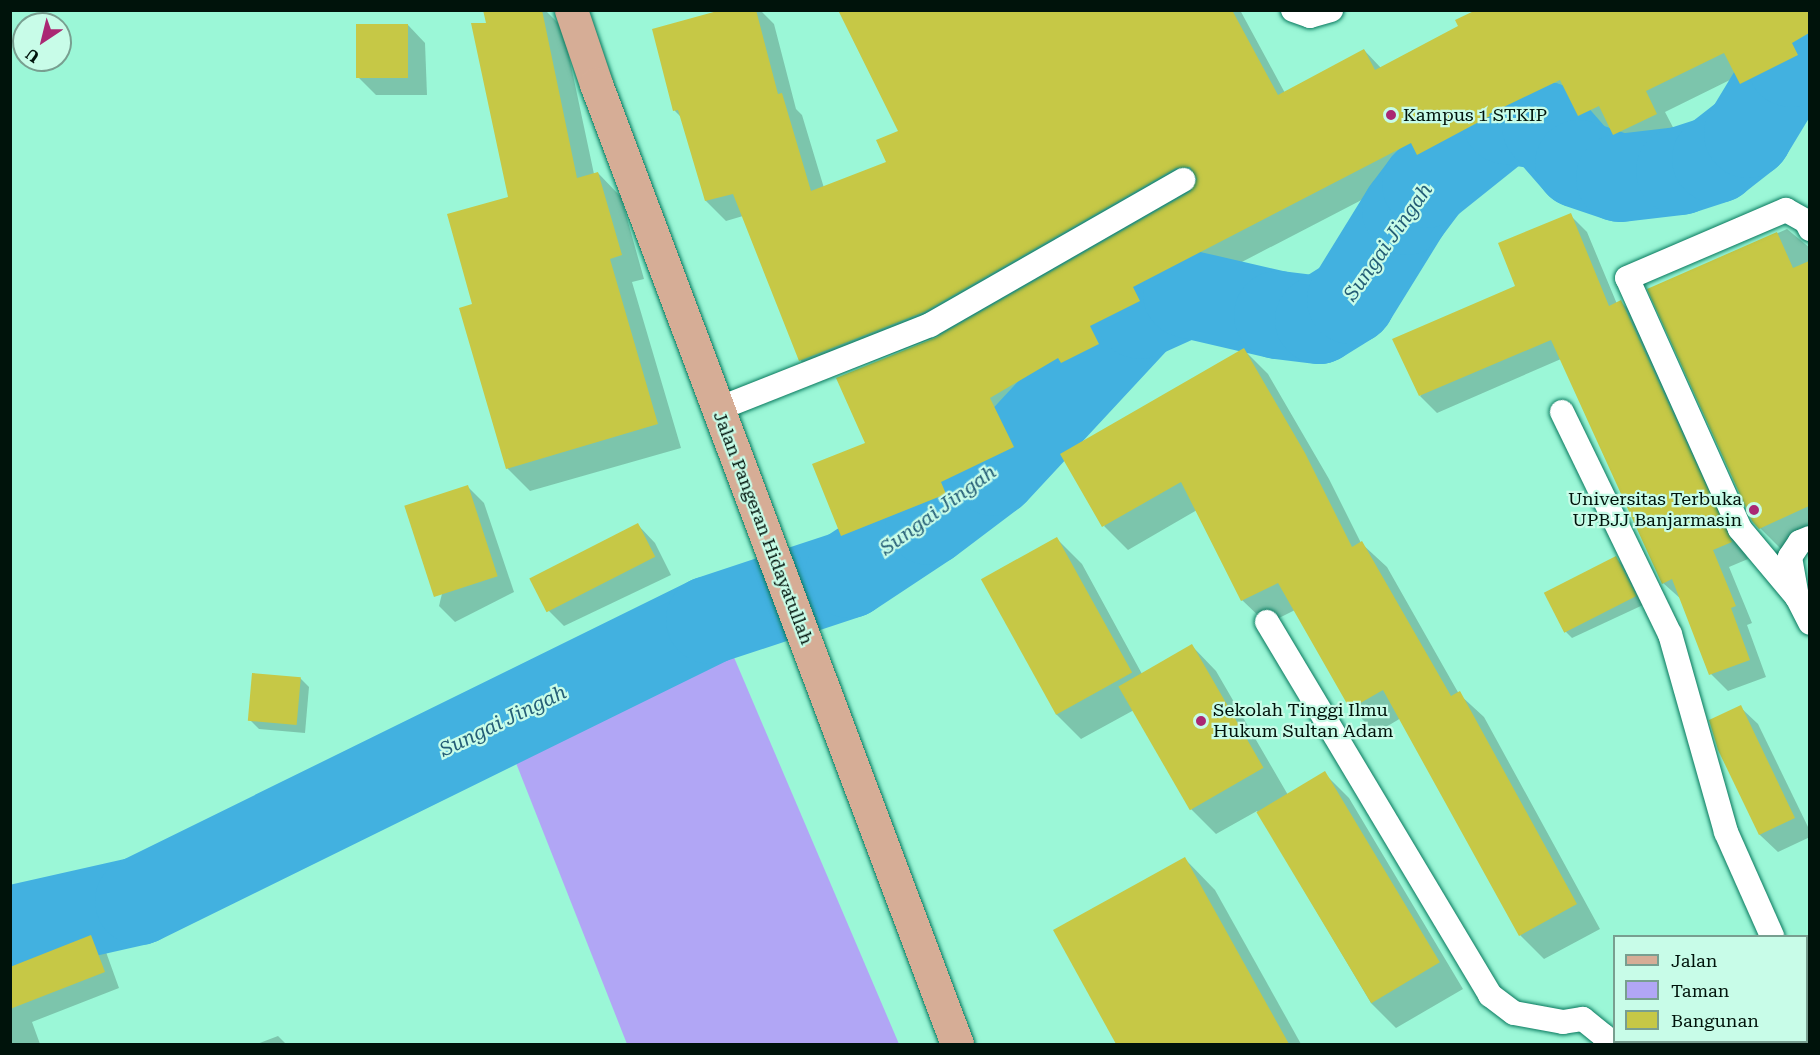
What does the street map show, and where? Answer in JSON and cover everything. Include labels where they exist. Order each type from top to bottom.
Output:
[{"type":"main road","name":"Jalan Pangeran Hidayatullah","points":[[571,10],[596,84],[807,639],[957,1044]]},
{"type":"lane","points":[[1293,10],[1310,16],[1331,10]]},
{"type":"lane","points":[[718,409],[930,325],[1183,180]]},
{"type":"lane","points":[[1797,597],[1740,529],[1627,278],[1786,210],[1806,221],[1809,229]]},
{"type":"lane","points":[[1562,412],[1670,634],[1726,832],[1772,935]]},
{"type":"lane","points":[[1809,538],[1800,542],[1790,557],[1797,597],[1809,623]]},
{"type":"lane","points":[[1267,622],[1490,995],[1514,1014],[1563,1022],[1583,1019],[1604,1036],[1607,1044]]},
{"type":"green space","points":[[733,655],[899,1044],[627,1044],[516,763]]},
{"type":"building","points":[[483,10],[542,10],[577,178],[598,172],[622,255],[610,259],[658,424],[506,469],[459,308],[472,304],[447,214],[508,197],[471,23],[486,23]]},
{"type":"building","points":[[721,10],[756,10],[778,94],[782,93],[811,191],[886,162],[876,140],[898,131],[838,10],[1232,10],[1278,95],[1364,49],[1375,70],[1458,26],[1455,20],[1476,10],[1809,10],[1809,33],[1792,43],[1798,55],[1740,84],[1724,53],[1646,91],[1657,114],[1613,135],[1599,106],[1578,116],[1560,80],[1489,114],[1490,116],[1417,155],[1411,143],[1133,287],[1140,301],[1090,326],[1099,344],[1061,363],[1058,358],[990,398],[1014,447],[941,482],[946,494],[841,536],[812,464],[865,443],[836,378],[937,337],[1190,192],[1197,179],[1190,167],[1176,168],[924,312],[799,361],[733,194],[705,201],[678,110],[673,111],[652,29]]},
{"type":"building","points":[[356,24],[408,24],[408,78],[356,78]]},
{"type":"building","points":[[1571,213],[1609,306],[1621,300],[1732,542],[1713,550],[1736,606],[1731,608],[1750,660],[1709,675],[1672,579],[1662,584],[1551,340],[1419,396],[1392,339],[1515,286],[1498,243]]},
{"type":"building","points":[[1777,232],[1793,268],[1809,261],[1809,506],[1759,529],[1752,521],[1647,289]]},
{"type":"building","points":[[1244,348],[1305,453],[1352,547],[1362,541],[1451,696],[1460,691],[1577,904],[1519,936],[1383,690],[1350,709],[1278,583],[1241,601],[1181,482],[1102,527],[1060,454]]},
{"type":"building","points":[[468,485],[498,576],[434,597],[404,506]]},
{"type":"building","points":[[638,523],[655,557],[547,612],[529,578]]},
{"type":"building","points":[[1057,537],[1132,673],[1056,715],[981,579]]},
{"type":"building","points":[[1616,556],[1636,596],[1564,633],[1544,593]]},
{"type":"building","points":[[1192,644],[1264,768],[1190,810],[1118,686]]},
{"type":"building","points":[[252,673],[301,677],[297,725],[248,721]]},
{"type":"building","points":[[1741,705],[1795,818],[1759,835],[1718,750],[1709,720]]},
{"type":"building","points":[[1325,771],[1440,962],[1371,1003],[1256,812]]},
{"type":"building","points":[[1185,857],[1289,1044],[1116,1044],[1053,930]]},
{"type":"building","points":[[91,935],[105,972],[10,1009],[10,967]]},
{"type":"waterway","name":"Sungai Jingah","points":[[10,930],[139,901],[710,620],[849,574],[929,521],[994,472],[1140,315],[1187,294],[1278,315],[1319,320],[1351,300],[1406,211],[1426,184],[1506,120],[1546,126],[1579,164],[1620,178],[1680,171],[1716,159],[1748,134],[1791,63],[1810,41]]},
{"type":"place","name":"Kampus 1 STKIP","points":[[1391,115]]},
{"type":"place","name":"Universitas Terbuka UPBJJ Banjarmasin","points":[[1754,510]]},
{"type":"place","name":"Sekolah Tinggi Ilmu Hukum Sultan Adam","points":[[1201,721]]}]
